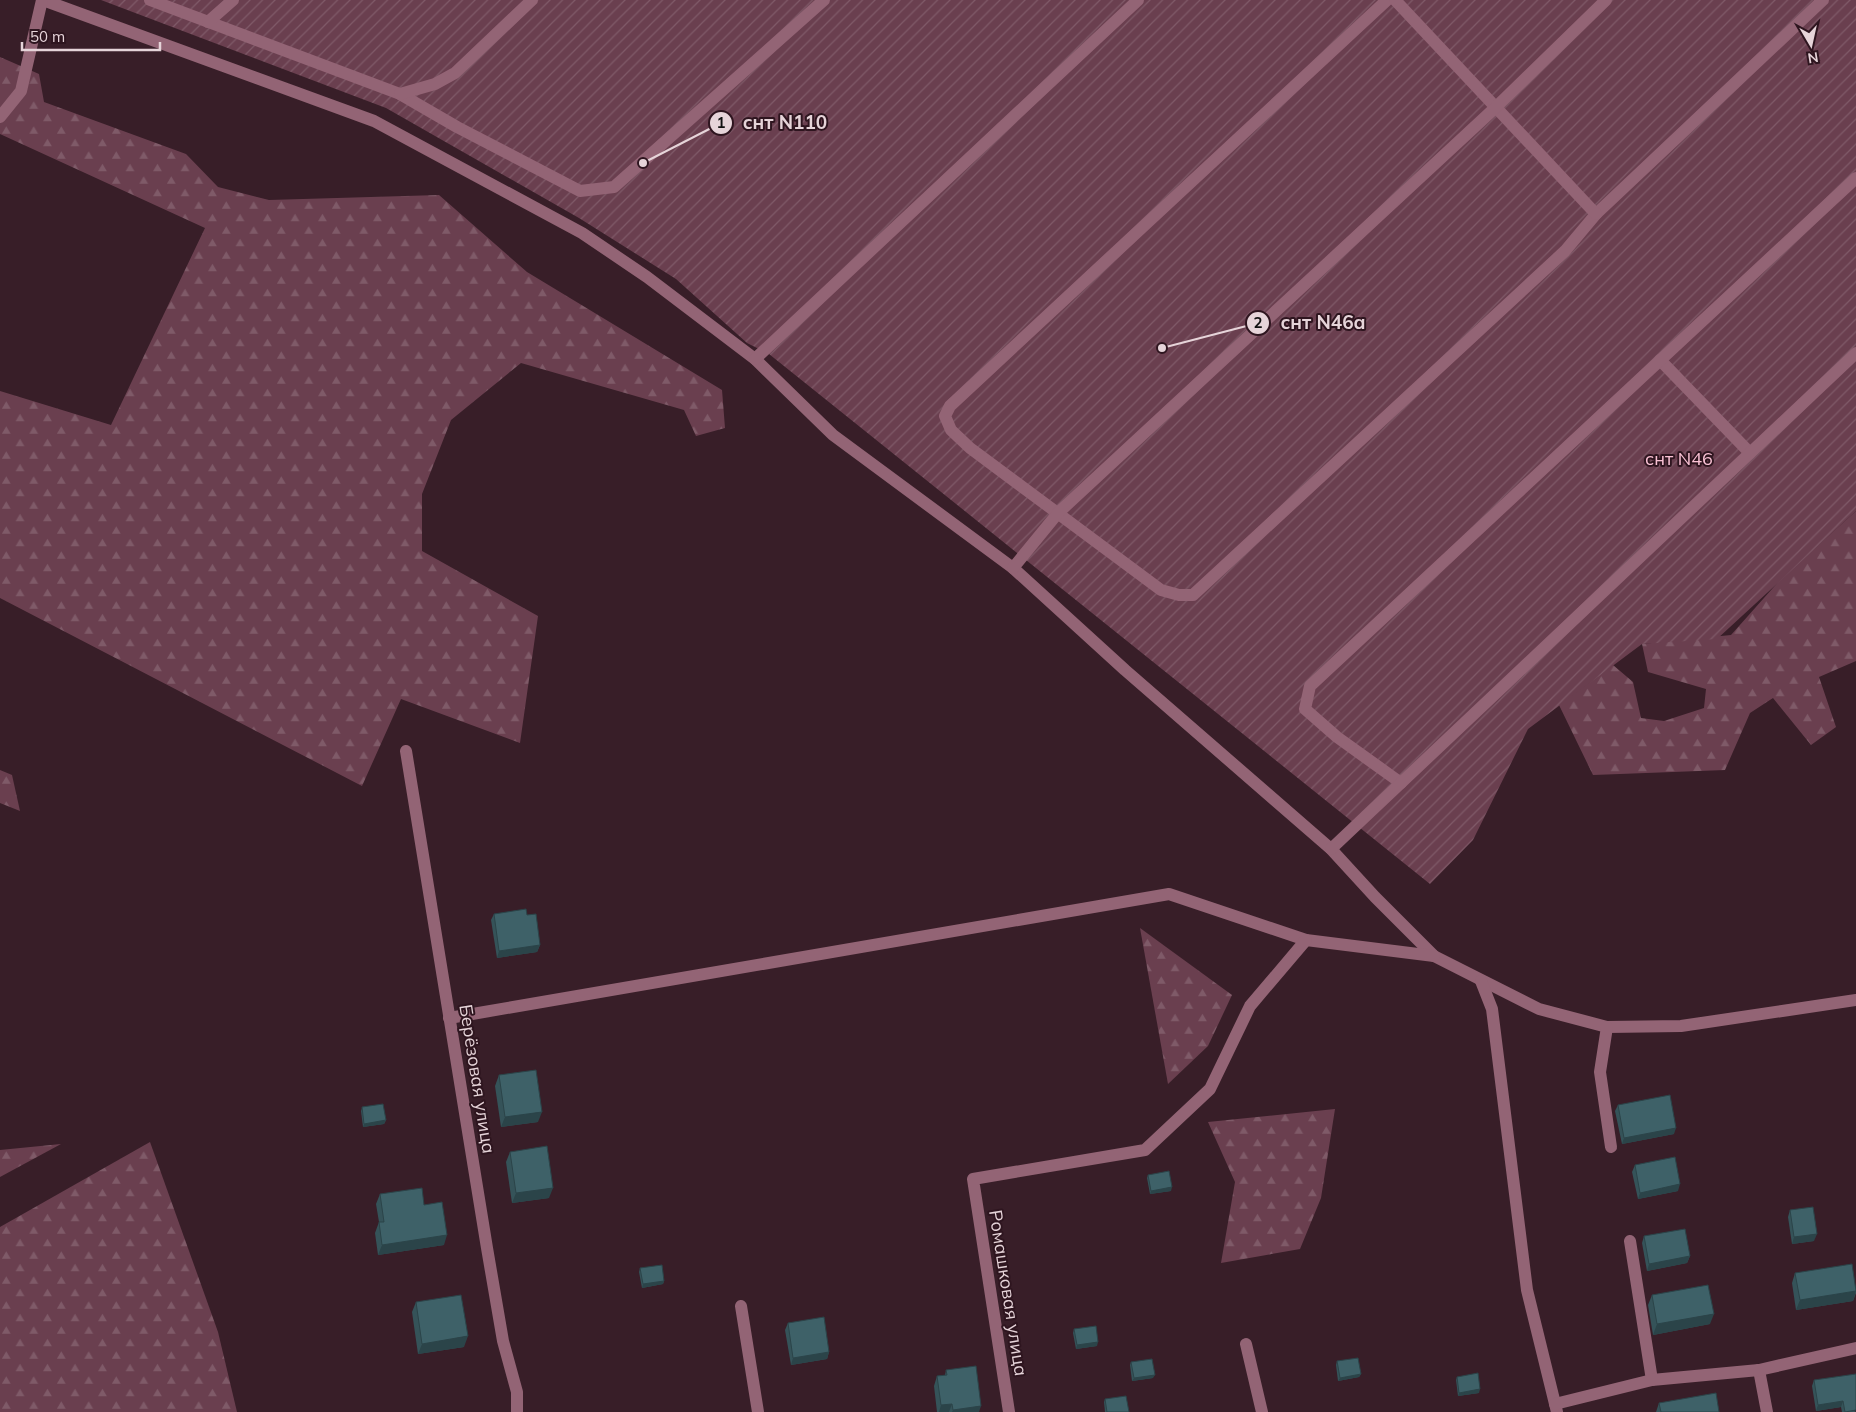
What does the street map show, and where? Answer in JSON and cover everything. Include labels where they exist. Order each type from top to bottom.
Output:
[{"type":"street","points":[[0,117],[21,91],[43,0],[374,121],[582,233],[647,277],[755,359],[833,436],[1013,568],[1125,670],[1331,849],[1374,897],[1434,956],[1539,1009],[1607,1027],[1681,1026],[1856,1000]]},
{"type":"street","points":[[150,0],[400,94],[457,127],[580,191],[614,187],[824,0]]},
{"type":"street","points":[[208,22],[233,0]]},
{"type":"street","points":[[400,94],[436,84],[455,73],[532,0]]},
{"type":"street","points":[[755,359],[1138,0]]},
{"type":"street","points":[[1387,0],[950,406],[945,416],[951,430],[970,448],[1162,590],[1179,595],[1193,595],[1565,251],[1596,214],[1823,0]]},
{"type":"street","points":[[1395,0],[1596,214]]},
{"type":"street","points":[[1013,568],[1058,513],[1496,108],[1606,0]]},
{"type":"street","points":[[1401,783],[1337,737],[1305,709],[1310,686],[1856,178]]},
{"type":"street","points":[[1331,849],[1856,353]]},
{"type":"street","points":[[1660,360],[1750,452]]},
{"type":"street","name":"Берёзовая улица","points":[[406,751],[503,1341],[517,1392],[517,1412]]},
{"type":"street","points":[[449,1018],[1169,894],[1306,940],[1434,956]]},
{"type":"street","name":"Ромашковая улица","points":[[1009,1412],[973,1179],[1144,1150],[1210,1088],[1250,1006],[1306,940]]},
{"type":"street","points":[[1481,981],[1492,1009],[1527,1290],[1556,1408],[1652,1380],[1759,1370],[1856,1348]]},
{"type":"street","points":[[1607,1027],[1600,1072],[1611,1147]]},
{"type":"street","points":[[1630,1241],[1652,1380]]},
{"type":"street","points":[[741,1306],[758,1412]]},
{"type":"street","points":[[1246,1344],[1262,1412]]},
{"type":"street","points":[[1759,1370],[1766,1412]]},
{"type":"green space","name":"снт N46","points":[[101,0],[1856,0],[1856,511],[1717,639],[1642,644],[1528,729],[1473,840],[1430,884],[769,354],[747,343],[676,279],[579,218],[386,108]]},
{"type":"green space","points":[[0,57],[39,74],[44,102],[186,154],[218,187],[269,200],[439,195],[527,272],[722,390],[725,428],[696,436],[684,410],[521,363],[451,420],[422,494],[422,551],[538,616],[520,743],[401,699],[362,786],[0,598],[0,391],[111,425],[205,228],[0,134]]},
{"type":"green space","points":[[1856,511],[1856,661],[1819,677],[1836,727],[1811,745],[1773,698],[1750,713],[1725,770],[1593,775],[1559,705],[1613,665],[1633,682],[1641,718],[1664,721],[1704,708],[1706,689],[1648,672],[1642,644],[1731,635],[1780,580]]},
{"type":"green space","points":[[0,770],[12,775],[20,811],[0,803]]},
{"type":"green space","points":[[1140,928],[1232,995],[1208,1046],[1168,1084]]},
{"type":"green space","points":[[1335,1109],[1321,1198],[1300,1249],[1221,1263],[1235,1182],[1208,1122]]},
{"type":"green space","points":[[150,1142],[218,1332],[237,1412],[0,1412],[0,1227]]},
{"type":"green space","points":[[61,1144],[0,1177],[0,1150]]},
{"type":"building","points":[[526,909],[527,915],[536,914],[540,945],[499,951],[494,914]]},
{"type":"building","points":[[536,1070],[542,1112],[505,1117],[499,1075]]},
{"type":"building","points":[[1670,1095],[1676,1128],[1624,1138],[1618,1105]]},
{"type":"building","points":[[383,1104],[386,1120],[364,1124],[362,1107]]},
{"type":"building","points":[[547,1146],[553,1188],[516,1193],[510,1152]]},
{"type":"building","points":[[1675,1157],[1680,1184],[1640,1193],[1635,1165]]},
{"type":"building","points":[[1169,1171],[1172,1187],[1151,1191],[1148,1175]]},
{"type":"building","points":[[422,1188],[424,1205],[442,1202],[447,1235],[382,1245],[379,1222],[384,1222],[380,1194]]},
{"type":"building","points":[[1813,1207],[1817,1234],[1794,1237],[1790,1210]]},
{"type":"building","points":[[1685,1229],[1690,1256],[1649,1264],[1644,1236]]},
{"type":"building","points":[[1852,1264],[1856,1291],[1800,1300],[1795,1273]]},
{"type":"building","points":[[662,1265],[664,1281],[643,1284],[640,1268]]},
{"type":"building","points":[[1708,1285],[1714,1314],[1657,1324],[1652,1295]]},
{"type":"building","points":[[461,1295],[468,1336],[422,1344],[416,1302]]},
{"type":"building","points":[[824,1317],[829,1352],[793,1358],[788,1323]]},
{"type":"building","points":[[1096,1326],[1098,1342],[1077,1345],[1074,1329]]},
{"type":"building","points":[[1358,1358],[1361,1374],[1340,1378],[1337,1361]]},
{"type":"building","points":[[1152,1359],[1155,1375],[1134,1378],[1131,1362]]},
{"type":"building","points":[[976,1366],[981,1406],[953,1410],[952,1404],[941,1405],[937,1376],[947,1375],[946,1370]]},
{"type":"building","points":[[1478,1373],[1480,1389],[1459,1393],[1457,1377]]},
{"type":"building","points":[[1856,1374],[1856,1410],[1845,1412],[1843,1401],[1818,1405],[1814,1380]]},
{"type":"building","points":[[1716,1393],[1719,1412],[1661,1412],[1659,1403]]},
{"type":"building","points":[[1126,1396],[1129,1412],[1107,1412],[1105,1399]]},
{"type":"place","name":"снт N110","points":[[643,163]]},
{"type":"place","name":"снт N46а","points":[[1162,348]]}]
